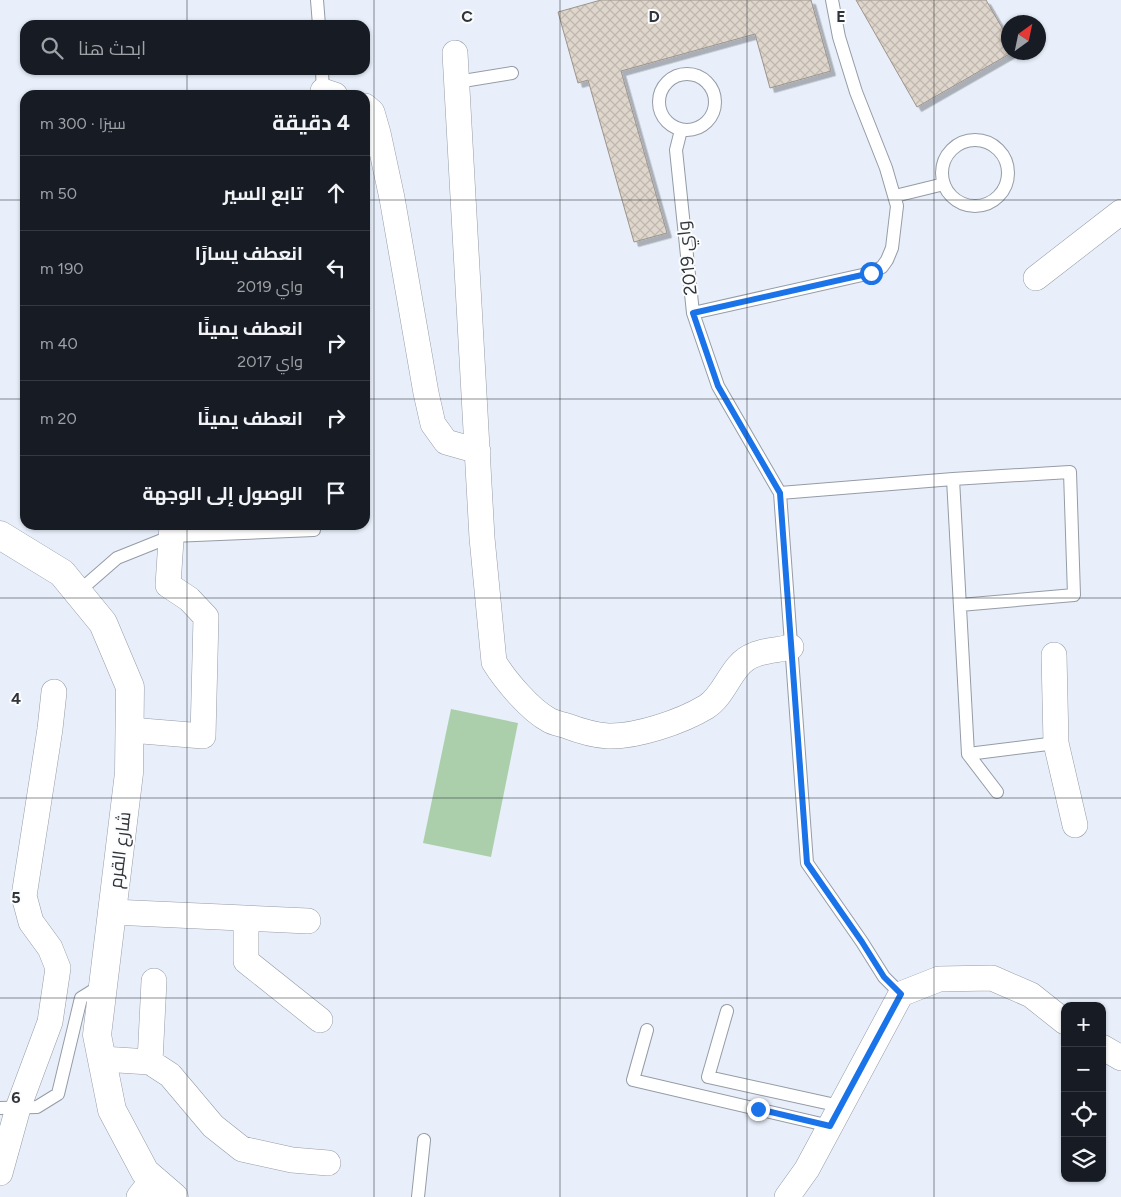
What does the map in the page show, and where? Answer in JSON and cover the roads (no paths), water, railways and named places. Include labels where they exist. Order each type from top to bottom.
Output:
[{"type":"street","points":[[454,53],[482,538],[494,662],[504,678],[525,700],[549,720],[580,731],[608,736],[646,732],[679,720],[707,706],[727,684],[740,664],[753,655],[791,648]]},
{"type":"street","points":[[370,110],[378,133],[392,198],[433,424],[446,442],[478,451]]},
{"type":"street","points":[[1036,278],[1121,212]]},
{"type":"street","points":[[130,730],[203,736],[206,617],[188,599],[168,585],[172,531]]},
{"type":"street","name":"شارع القرم","points":[[0,536],[62,573],[103,624],[130,687],[129,773],[97,1035],[112,1110],[145,1172],[146,1188],[174,1197]]},
{"type":"street","points":[[1054,654],[1056,743],[1075,825]]},
{"type":"street","points":[[0,1173],[9,1108],[50,1022],[58,968],[50,948],[31,922],[24,896],[54,692]]},
{"type":"street","points":[[112,912],[308,921]]},
{"type":"street","points":[[246,919],[246,961],[320,1020]]},
{"type":"street","points":[[787,1197],[807,1169],[901,994],[939,979],[992,978],[1031,996],[1061,1019]]},
{"type":"street","points":[[150,1062],[154,981]]},
{"type":"street","points":[[1106,1049],[1121,1058]]},
{"type":"street","points":[[102,1059],[150,1062],[170,1075],[213,1126],[242,1149],[292,1160],[328,1163]]},
{"type":"lane","points":[[317,0],[319,20]]},
{"type":"lane","points":[[693,313],[871,273],[882,267],[888,260],[892,248],[897,206],[895,196],[856,92],[839,37],[832,0]]},
{"type":"lane","points":[[456,82],[512,73]]},
{"type":"lane","points":[[678,74],[693,74],[706,80],[714,93],[715,107],[708,121],[696,129],[681,130],[668,123],[660,110],[659,96],[666,83],[678,74]]},
{"type":"lane","name":"واي 2019","points":[[681,130],[676,150],[693,313],[718,386],[780,493],[807,863],[884,977],[901,994]]},
{"type":"lane","points":[[978,140],[989,143],[1004,158],[1007,167],[1006,183],[998,196],[990,202],[980,206],[958,201],[949,194],[944,184],[942,174],[943,162],[949,152],[957,145],[978,140]]},
{"type":"lane","points":[[895,196],[944,184]]},
{"type":"lane","points":[[780,493],[1070,472],[1074,595],[960,605]]},
{"type":"lane","points":[[953,479],[968,754],[997,792]]},
{"type":"lane","points":[[78,592],[117,558],[172,531],[314,530]]},
{"type":"lane","points":[[968,754],[1056,743]]},
{"type":"lane","points":[[9,1108],[37,1107],[58,1094],[80,998],[103,984]]},
{"type":"lane","points":[[727,1011],[708,1077],[835,1116]]},
{"type":"lane","points":[[647,1030],[633,1080],[835,1116]]},
{"type":"lane","points":[[418,1197],[424,1140]]}]
